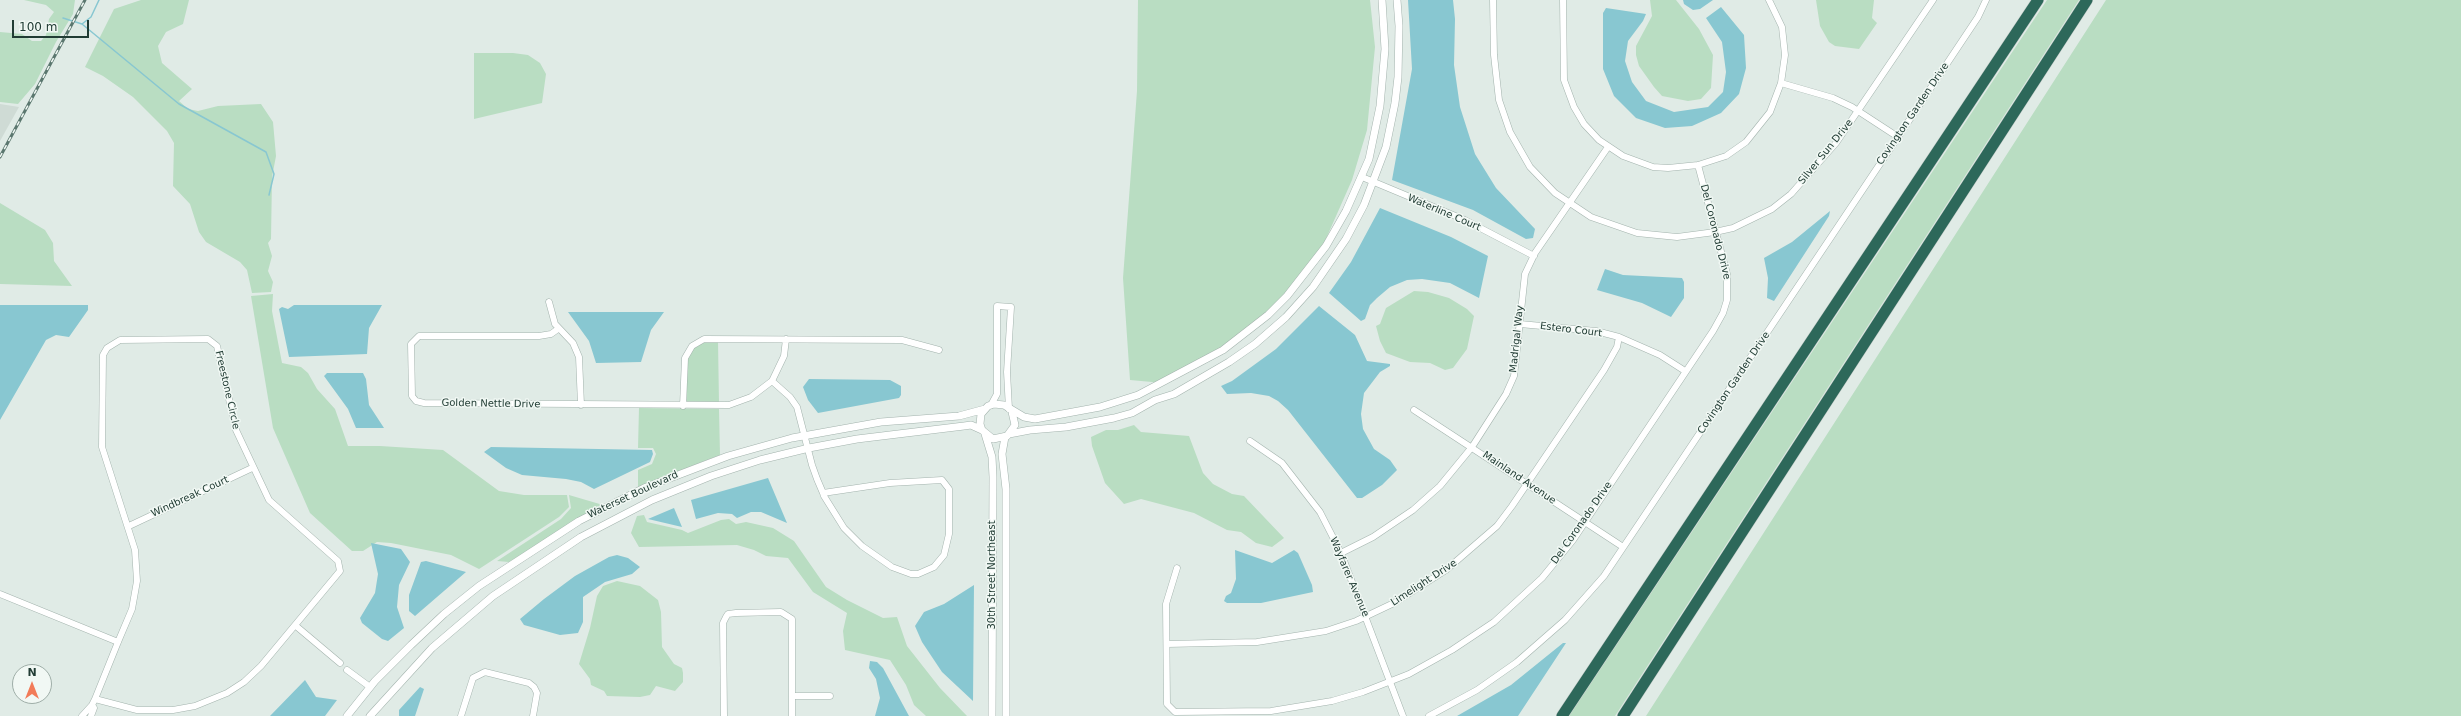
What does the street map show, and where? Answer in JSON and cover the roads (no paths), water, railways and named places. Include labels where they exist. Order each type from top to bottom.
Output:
[{"type":"highway","points":[[1562,716],[2038,0]]},
{"type":"highway","points":[[1623,716],[2087,0]]},
{"type":"street","points":[[988,407],[1001,404],[1024,418],[1035,419],[1117,403],[1163,383],[1223,350],[1268,315],[1306,273],[1326,246],[1362,178],[1369,159],[1380,106],[1385,49],[1382,0]]},
{"type":"street","points":[[1007,436],[1015,425],[1011,410],[1007,372],[1011,307],[997,306],[996,394],[980,417],[984,432],[993,439],[1090,423],[1132,413],[1187,387],[1229,362],[1282,321],[1313,287],[1346,239],[1374,182],[1386,147],[1395,103],[1399,52],[1397,0]]},
{"type":"street","name":"Silver Sun Drive","points":[[1493,0],[1495,78],[1499,100],[1510,132],[1530,167],[1554,193],[1570,205],[1591,217],[1636,233],[1677,238],[1715,232],[1750,220],[1791,194],[1819,164],[1858,111],[1933,0]]},
{"type":"street","points":[[1563,0],[1564,80],[1574,108],[1584,124],[1608,147],[1630,160],[1653,167],[1683,168],[1726,156],[1746,142],[1770,112],[1781,83],[1785,55],[1782,27],[1769,0]]},
{"type":"street","name":"Covington Garden Drive","points":[[1429,716],[1489,682],[1542,642],[1592,591],[1978,17],[1986,0]]},
{"type":"street","points":[[1781,83],[1833,98],[1858,111],[1898,137]]},
{"type":"street","name":"Madrigal Way","points":[[1341,553],[1373,537],[1413,510],[1440,486],[1472,447],[1506,394],[1514,376],[1525,274],[1534,256],[1608,147]]},
{"type":"street","name":"Del Coronado Drive","points":[[1178,568],[1166,604],[1167,704],[1175,712],[1283,709],[1332,701],[1390,682],[1452,650],[1494,622],[1542,578],[1585,523],[1685,371],[1713,332],[1727,300],[1727,274],[1698,165]]},
{"type":"street","name":"Waterline Court","points":[[1362,178],[1465,220],[1534,256]]},
{"type":"street","points":[[549,302],[551,314],[558,329],[573,343],[579,357],[581,405]]},
{"type":"street","name":"Estero Court","points":[[1520,324],[1596,331],[1619,337],[1660,355],[1685,371]]},
{"type":"street","name":"Golden Nettle Drive","points":[[558,329],[551,334],[539,336],[419,336],[411,344],[412,396],[416,401],[424,403],[720,406],[737,403],[756,394],[772,381]]},
{"type":"street","name":"Limelight Drive","points":[[1167,644],[1231,644],[1281,640],[1326,631],[1394,604],[1446,570],[1497,526],[1528,484],[1604,370],[1617,347],[1619,337]]},
{"type":"street","points":[[683,406],[685,358],[695,343],[711,338],[902,340],[939,350]]},
{"type":"street","name":"Freestone Circle","points":[[91,716],[94,704],[132,609],[137,581],[135,550],[129,526],[102,447],[103,355],[113,343],[128,339],[208,339],[213,342],[219,352],[236,430],[252,468],[273,506],[340,565],[340,571],[296,626],[244,682],[210,701],[173,710],[152,711],[94,704]]},
{"type":"street","points":[[786,339],[784,356],[772,381],[790,397],[797,407],[823,493],[844,528],[862,546],[892,567],[904,572],[918,574],[934,567],[944,555],[949,534],[949,490],[942,480],[890,483],[823,493]]},
{"type":"street","name":"Waterset Boulevard","points":[[347,716],[370,687],[423,634],[455,605],[528,553],[579,521],[644,488],[687,470],[757,447],[806,434],[881,422],[959,416],[988,407]]},
{"type":"street","name":"Mainland Avenue","points":[[1414,410],[1623,547]]},
{"type":"street","name":"Waterset Boulevard","points":[[370,716],[404,677],[466,618],[525,572],[614,518],[692,483],[760,460],[809,448],[857,439],[964,426],[970,426],[984,432]]},
{"type":"street","name":"30th Street Northeast","points":[[984,432],[992,457],[993,477],[992,716]]},
{"type":"street","name":"30th Street Northeast","points":[[1006,716],[1006,489],[1002,454],[1007,436]]},
{"type":"street","name":"Wayfarer Avenue","points":[[1250,441],[1282,463],[1320,512],[1341,553],[1403,716]]},
{"type":"street","name":"Windbreak Court","points":[[129,526],[252,468]]},
{"type":"street","points":[[0,594],[118,642]]},
{"type":"street","points":[[724,716],[723,623],[728,614],[781,612],[789,616],[792,624],[792,716]]},
{"type":"street","points":[[296,626],[340,664],[346,664],[347,670],[370,687]]},
{"type":"street","points":[[461,716],[473,678],[485,672],[529,683],[534,687],[537,693],[533,716]]},
{"type":"street","points":[[792,696],[830,696]]},
{"type":"street","points":[[94,704],[97,716]]},
{"type":"street","name":"Freestone Circle","points":[[84,715],[94,704]]},
{"type":"water","points":[[1408,0],[1453,0],[1455,19],[1454,65],[1460,107],[1475,154],[1496,188],[1535,229],[1533,238],[1526,239],[1473,210],[1392,180],[1412,69]]},
{"type":"water","points":[[1683,0],[1713,0],[1700,9],[1693,10],[1684,4]]},
{"type":"water","points":[[1721,7],[1744,35],[1746,68],[1739,94],[1721,113],[1692,126],[1665,128],[1636,118],[1614,96],[1603,69],[1603,13],[1606,8],[1646,14],[1643,21],[1628,41],[1625,61],[1632,82],[1646,101],[1674,112],[1708,107],[1723,92],[1726,72],[1722,42],[1706,18]]},
{"type":"water","points":[[1380,208],[1451,237],[1488,256],[1479,298],[1450,283],[1422,279],[1407,280],[1390,287],[1377,298],[1370,305],[1365,319],[1361,321],[1329,293],[1351,262]]},
{"type":"water","points":[[1830,211],[1829,216],[1774,301],[1767,298],[1768,278],[1764,258],[1792,242]]},
{"type":"water","points":[[1605,269],[1623,275],[1682,278],[1684,282],[1684,298],[1671,317],[1642,303],[1597,290]]},
{"type":"water","points":[[0,305],[88,305],[88,310],[69,337],[56,335],[46,340],[0,420]]},
{"type":"water","points":[[294,305],[382,305],[369,328],[367,354],[289,357],[279,309],[282,307],[288,309]]},
{"type":"water","points":[[1319,306],[1355,335],[1367,361],[1390,364],[1390,366],[1380,372],[1364,393],[1361,414],[1363,429],[1374,449],[1390,460],[1397,470],[1382,485],[1362,498],[1357,498],[1288,410],[1278,401],[1269,396],[1251,393],[1227,394],[1221,386],[1232,381],[1276,349]]},
{"type":"water","points":[[568,312],[664,312],[651,330],[641,362],[596,363],[589,341]]},
{"type":"water","points":[[327,373],[363,373],[366,379],[369,405],[384,428],[356,428],[348,409],[324,376]]},
{"type":"water","points":[[809,379],[890,380],[901,386],[901,395],[899,398],[818,413],[808,400],[803,387]]},
{"type":"water","points":[[491,447],[652,450],[653,454],[650,462],[594,489],[581,482],[566,479],[522,475],[506,468],[484,452]]},
{"type":"water","points":[[768,478],[787,523],[761,512],[751,512],[737,518],[732,514],[718,513],[696,519],[691,500]]},
{"type":"water","points":[[674,508],[682,527],[648,519]]},
{"type":"water","points":[[371,543],[401,549],[410,562],[399,585],[397,607],[404,628],[388,641],[382,639],[362,623],[360,618],[375,593],[378,574]]},
{"type":"water","points":[[1235,550],[1272,563],[1294,550],[1298,553],[1312,585],[1313,592],[1261,603],[1227,603],[1224,601],[1226,596],[1231,593],[1236,579]]},
{"type":"water","points":[[617,555],[628,558],[640,567],[632,574],[605,582],[583,597],[583,622],[578,633],[560,635],[524,625],[520,619],[544,599],[575,576],[609,557]]},
{"type":"water","points":[[426,561],[466,572],[415,616],[409,611],[409,595],[421,562]]},
{"type":"water","points":[[974,585],[973,701],[942,672],[922,642],[915,626],[924,612],[944,604]]},
{"type":"water","points":[[1563,643],[1566,643],[1518,716],[1457,716],[1511,685]]},
{"type":"water","points":[[870,661],[877,662],[883,668],[909,716],[875,716],[880,698],[876,679],[869,668]]},
{"type":"water","points":[[305,680],[316,697],[337,700],[325,716],[270,716]]},
{"type":"water","points":[[420,687],[424,689],[415,716],[399,716],[399,710]]},
{"type":"waterway","points":[[63,18],[82,24],[91,17],[99,0]]},
{"type":"waterway","points":[[82,24],[179,104],[266,152],[274,174],[269,195]]},
{"type":"railway","points":[[0,157],[85,0]]}]
